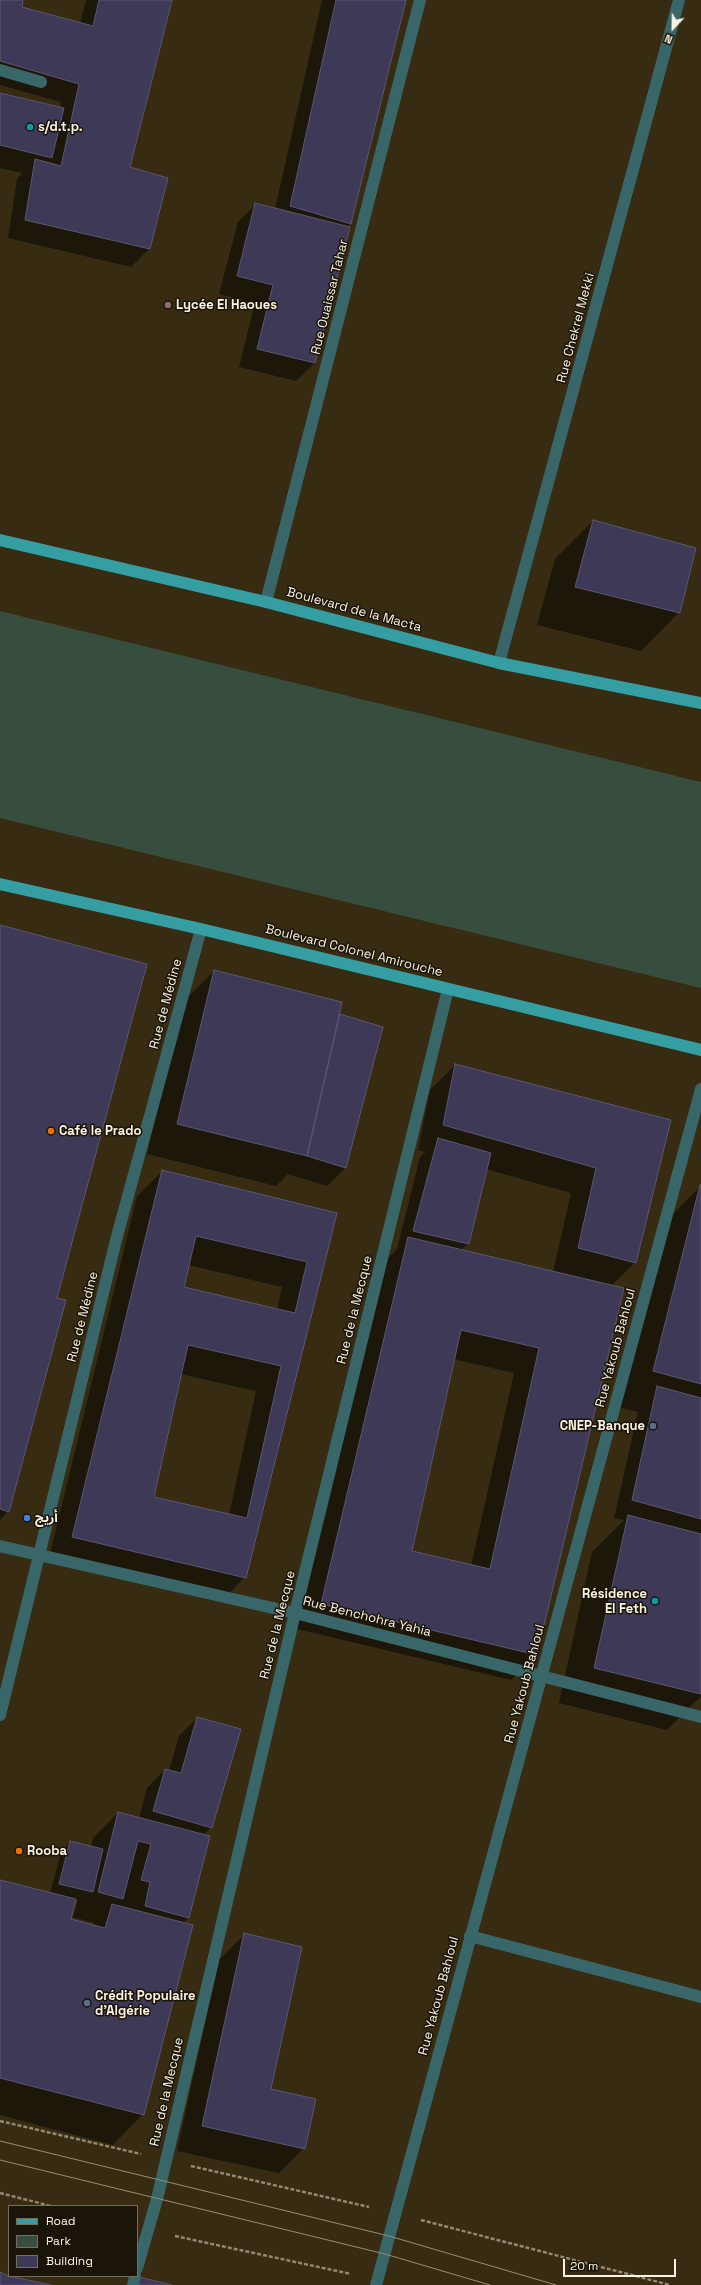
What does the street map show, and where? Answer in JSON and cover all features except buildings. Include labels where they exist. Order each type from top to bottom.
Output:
[{"type":"main road","name":"Boulevard de la Macta","points":[[0,540],[266,602],[499,664],[701,703]]},
{"type":"main road","name":"Boulevard Colonel Amirouche","points":[[0,884],[201,928],[701,1050]]},
{"type":"street","name":"Rue Ouaissar Tahar","points":[[266,602],[420,0]]},
{"type":"street","name":"Rue Chekrel Mekki","points":[[499,664],[679,0]]},
{"type":"street","points":[[0,70],[40,82]]},
{"type":"street","name":"Rue de Médine","points":[[0,1715],[116,1240],[201,928]]},
{"type":"street","name":"Rue de la Mecque","points":[[138,2264],[157,2199],[295,1613],[448,988]]},
{"type":"street","name":"Rue Yakoub Bahloul","points":[[376,2282],[701,1089]]},
{"type":"street","name":"Rue Benchohra Yahia","points":[[0,1546],[295,1613],[701,1717]]},
{"type":"street","points":[[470,1936],[701,1997]]},
{"type":"path","points":[[0,2121],[394,2213],[670,2285]]},
{"type":"path","points":[[0,2193],[48,2205]]},
{"type":"path","points":[[147,2230],[376,2282]]},
{"type":"green space","points":[[0,611],[701,782],[701,988],[0,818]]},
{"type":"tram line","points":[[0,2141],[389,2236],[556,2285]]},
{"type":"tram line","points":[[0,2160],[385,2254],[490,2285]]},
{"type":"place","name":"s/d.t.p.","points":[[30,127]]},
{"type":"place","name":"Lycée El Haoues","points":[[168,305]]},
{"type":"place","name":"Café le Prado","points":[[51,1131]]},
{"type":"place","name":"CNEP-Banque","points":[[653,1426]]},
{"type":"place","name":"أريج","points":[[27,1518]]},
{"type":"place","name":"Résidence El Feth","points":[[655,1601]]},
{"type":"place","name":"Rooba","points":[[19,1851]]},
{"type":"place","name":"Crédit Populaire d'Algérie","points":[[87,2003]]}]
